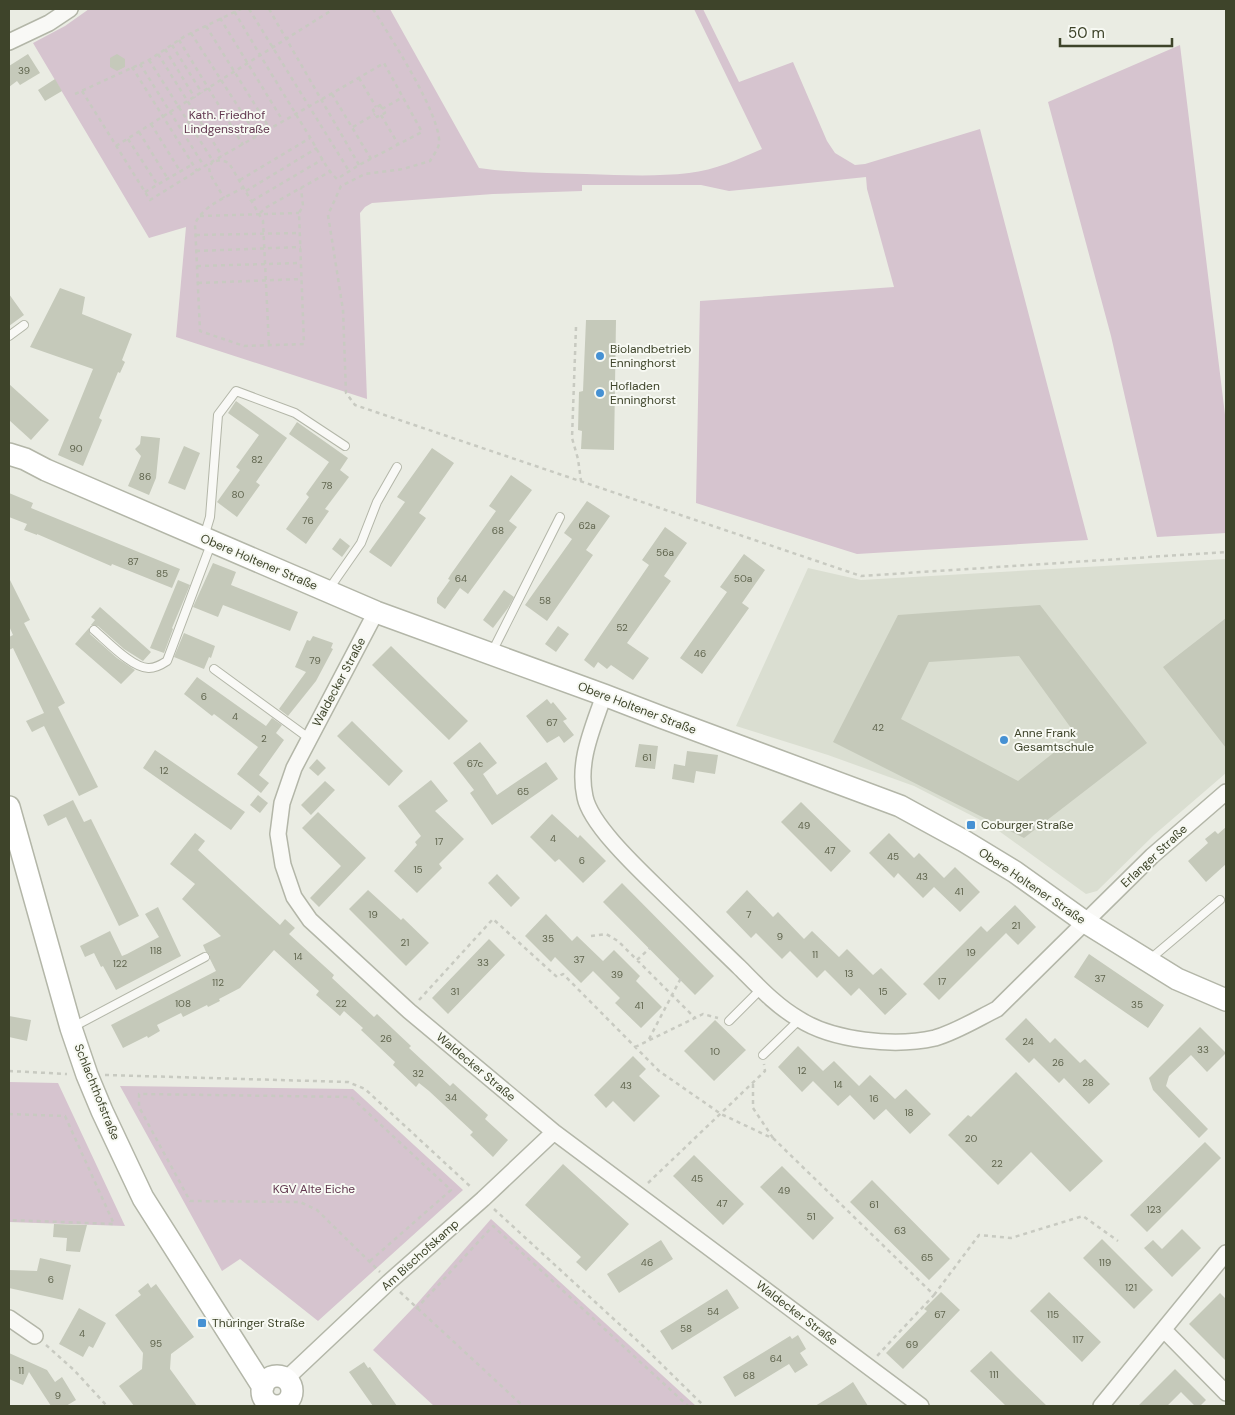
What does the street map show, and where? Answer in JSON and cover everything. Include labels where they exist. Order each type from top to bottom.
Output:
[{"type":"street","points":[[9,42],[49,23],[70,9]]},
{"type":"street","name":"Obere Holtener Straße","points":[[9,444],[17,457],[376,612],[900,806],[964,841],[1015,872],[1085,922],[1177,979],[1226,1000]]},
{"type":"street","name":"Waldecker Straße","points":[[376,612],[294,768],[282,803],[278,834],[283,865],[294,897],[310,920],[409,1011],[554,1132],[920,1406]]},
{"type":"street","points":[[604,695],[584,756],[582,778],[584,792],[592,815],[602,830],[651,881],[761,989],[799,1020],[823,1030],[852,1038],[901,1042],[935,1038],[969,1024],[997,1009],[1085,922]]},
{"type":"street","name":"Erlanger Straße","points":[[1085,922],[1152,856],[1226,792]]},
{"type":"street","name":"Schlachthofstraße","points":[[9,808],[71,1028],[87,1075],[142,1198],[225,1327],[279,1396]]},
{"type":"street","name":"Am Bischofskamp","points":[[279,1396],[389,1282],[483,1199],[554,1132]]},
{"type":"street","points":[[1101,1406],[1226,1253]]},
{"type":"street","points":[[9,1318],[35,1336]]},
{"type":"street","points":[[1164,1330],[1226,1393]]},
{"type":"lane","points":[[9,336],[24,325]]},
{"type":"lane","points":[[94,630],[137,666],[147,669],[158,667],[167,661],[208,540],[218,415],[236,390],[295,413],[345,446]]},
{"type":"lane","points":[[328,591],[361,543],[377,502],[398,467]]},
{"type":"lane","points":[[491,653],[560,517]]},
{"type":"lane","points":[[214,670],[310,739]]},
{"type":"lane","points":[[1148,961],[1220,900]]},
{"type":"lane","points":[[71,1028],[205,957]]},
{"type":"lane","points":[[729,1021],[761,989]]},
{"type":"lane","points":[[763,1055],[799,1020]]},
{"type":"path","points":[[75,94],[149,60],[191,33],[241,9]]},
{"type":"path","points":[[249,9],[348,171]]},
{"type":"path","points":[[270,9],[359,165]]},
{"type":"path","points":[[373,9],[409,68],[437,124],[439,145],[430,161],[403,169],[365,174],[341,186],[328,215],[344,310],[346,393],[355,405],[861,576],[1226,552]]},
{"type":"path","points":[[116,146],[196,98],[332,10]]},
{"type":"path","points":[[82,91],[150,200],[213,161],[283,122],[296,114],[332,94],[384,63],[422,132],[348,171],[337,179],[310,138],[296,114],[234,11]]},
{"type":"path","points":[[220,18],[283,122]]},
{"type":"path","points":[[205,26],[270,129]]},
{"type":"path","points":[[191,33],[257,136]]},
{"type":"path","points":[[179,40],[243,144]]},
{"type":"path","points":[[172,45],[202,93]]},
{"type":"path","points":[[165,49],[196,98]]},
{"type":"path","points":[[158,54],[222,156]]},
{"type":"path","points":[[149,60],[213,161]]},
{"type":"path","points":[[140,64],[205,167]]},
{"type":"path","points":[[132,67],[197,171]]},
{"type":"path","points":[[359,78],[376,108]]},
{"type":"path","points":[[332,94],[372,159]]},
{"type":"path","points":[[382,109],[403,97]]},
{"type":"path","points":[[380,105],[385,113],[377,118],[372,110],[376,108],[380,105]]},
{"type":"path","points":[[352,127],[375,114]]},
{"type":"path","points":[[381,115],[398,145]]},
{"type":"path","points":[[151,124],[180,171]]},
{"type":"path","points":[[139,132],[168,179]]},
{"type":"path","points":[[240,180],[310,138]]},
{"type":"path","points":[[128,139],[157,184]]},
{"type":"path","points":[[301,188],[303,206],[299,213],[304,344],[244,346],[200,331],[195,224],[198,216],[224,198],[245,189],[317,148]]},
{"type":"path","points":[[252,201],[323,159]]},
{"type":"path","points":[[224,198],[210,174],[209,167],[213,161],[221,160],[229,163],[263,221],[269,346]]},
{"type":"path","points":[[145,192],[192,164]]},
{"type":"path","points":[[259,214],[267,207],[331,171]]},
{"type":"path","points":[[198,216],[299,213]]},
{"type":"path","points":[[196,235],[300,232]]},
{"type":"path","points":[[196,251],[300,247]]},
{"type":"path","points":[[197,266],[301,263]]},
{"type":"path","points":[[198,283],[302,279]]},
{"type":"path","points":[[576,327],[572,438],[578,459],[580,481]]},
{"type":"path","points":[[409,1011],[493,919],[557,977],[563,974],[659,1071],[721,1114],[774,1139]]},
{"type":"path","points":[[591,936],[606,934],[618,941],[695,1018]]},
{"type":"path","points":[[637,960],[650,948]]},
{"type":"path","points":[[648,1040],[682,976]]},
{"type":"path","points":[[635,1047],[703,1014],[729,1021]]},
{"type":"path","points":[[636,1194],[766,1071],[763,1055]]},
{"type":"path","points":[[9,1071],[348,1082],[365,1089],[642,1345],[704,1406]]},
{"type":"path","points":[[753,1083],[753,1108],[774,1139],[934,1295]]},
{"type":"path","points":[[140,1094],[351,1097],[451,1190],[370,1261],[317,1210],[300,1202],[190,1201],[139,1107],[140,1094]]},
{"type":"path","points":[[9,1114],[65,1116],[114,1224],[9,1220]]},
{"type":"path","points":[[868,1366],[934,1295],[979,1235],[1011,1238],[1083,1216],[1118,1241]]},
{"type":"path","points":[[524,1406],[416,1308],[493,1226],[688,1406]]},
{"type":"path","points":[[35,1336],[74,1370],[107,1406]]},
{"type":"shaded area","name":"Anne Frank Gesamtschule","points":[[1226,559],[1226,773],[1154,835],[1097,891],[1086,894],[992,826],[914,786],[828,755],[736,726],[808,568],[861,580]]},
{"type":"green space","name":"Kath. Friedhof Lindgensstraße","points":[[89,9],[390,9],[479,168],[546,173],[676,174],[699,172],[717,167],[762,149],[694,9],[703,9],[739,82],[793,62],[827,141],[835,153],[855,165],[865,164],[980,129],[1088,540],[857,554],[696,503],[700,301],[894,287],[867,189],[866,177],[729,191],[701,185],[582,185],[582,191],[493,194],[372,203],[360,213],[367,399],[176,337],[186,227],[149,238],[33,43],[65,26]]},
{"type":"green space","points":[[1180,45],[1226,423],[1226,533],[1157,537],[1111,336],[1048,102]]},
{"type":"green space","points":[[9,1082],[58,1083],[125,1226],[9,1222]]},
{"type":"green space","name":"KGV Alte Eiche","points":[[120,1086],[353,1089],[463,1190],[318,1321],[240,1259],[222,1271]]},
{"type":"green space","points":[[491,1219],[696,1406],[434,1406],[373,1350],[414,1307]]},
{"type":"building","points":[[28,54],[40,73],[20,85],[17,81],[9,87],[9,66]]},
{"type":"building","points":[[117,54],[125,59],[125,67],[117,71],[110,67],[110,58]]},
{"type":"building","points":[[55,79],[62,91],[45,101],[38,90]]},
{"type":"building","points":[[60,288],[85,297],[82,314],[132,334],[122,360],[125,362],[120,373],[118,372],[99,418],[102,420],[83,466],[58,455],[93,369],[30,347]]},
{"type":"building","points":[[9,294],[24,315],[9,326]]},
{"type":"building","name":"Biolandbetrieb Enninghorst","points":[[586,320],[616,320],[614,450],[581,449],[582,431],[578,430],[579,392],[583,391]]},
{"type":"building","points":[[9,384],[49,420],[31,440],[9,420]]},
{"type":"building","points":[[236,401],[287,438],[256,482],[260,485],[237,517],[217,502],[240,470],[236,467],[259,435],[228,413]]},
{"type":"building","points":[[297,422],[348,458],[340,470],[349,477],[325,509],[329,511],[306,544],[286,529],[309,497],[306,494],[329,462],[289,434]]},
{"type":"building","points":[[141,436],[160,438],[156,478],[149,495],[128,486],[141,456],[135,449],[140,444]]},
{"type":"building","points":[[184,446],[200,453],[185,490],[168,483]]},
{"type":"building","points":[[432,448],[454,463],[419,513],[426,518],[391,567],[369,552],[405,502],[397,497]]},
{"type":"building","points":[[511,475],[532,490],[509,521],[517,527],[468,594],[460,588],[445,609],[437,603],[437,598],[450,580],[448,579],[451,574],[496,511],[489,506]]},
{"type":"building","points":[[9,493],[33,503],[31,508],[180,569],[172,588],[112,564],[111,566],[24,530],[27,524],[9,517]]},
{"type":"building","points":[[587,501],[610,516],[586,550],[593,555],[547,621],[525,605],[572,539],[564,533]]},
{"type":"building","points":[[665,527],[687,543],[664,576],[671,581],[627,643],[649,658],[633,680],[611,665],[607,669],[598,662],[594,668],[584,660],[649,565],[642,560]]},
{"type":"building","points":[[340,538],[350,546],[342,557],[332,549]]},
{"type":"building","points":[[744,554],[765,570],[742,603],[749,608],[702,674],[680,658],[727,592],[720,587]]},
{"type":"building","points":[[213,563],[236,572],[231,585],[298,612],[290,631],[223,605],[218,617],[193,607]]},
{"type":"building","points":[[9,578],[30,620],[24,623],[65,703],[58,707],[98,787],[79,796],[44,726],[32,732],[26,721],[44,713],[13,648],[9,650],[9,637],[13,635],[9,626]]},
{"type":"building","points":[[178,580],[190,585],[164,653],[150,648]]},
{"type":"building","points":[[504,590],[514,597],[493,628],[483,620]]},
{"type":"building","name":"Anne Frank Gesamtschule","points":[[1040,605],[1147,743],[1024,838],[833,742],[898,615]],"holes":[[[1019,656],[1076,735],[1018,781],[901,719],[929,662]]]},
{"type":"building","points":[[100,607],[151,652],[143,661],[124,649],[98,626],[91,625],[95,620],[91,617]]},
{"type":"building","points":[[1226,618],[1226,748],[1163,667]]},
{"type":"building","points":[[558,626],[569,634],[556,652],[545,644]]},
{"type":"building","points":[[89,628],[90,634],[117,658],[135,670],[121,684],[75,644]]},
{"type":"building","points":[[184,633],[215,646],[211,658],[209,657],[204,669],[174,657]]},
{"type":"building","points":[[313,636],[333,643],[331,648],[333,649],[316,681],[288,716],[279,709],[306,672],[295,667],[307,640],[310,641]]},
{"type":"building","points":[[391,646],[468,721],[449,740],[372,665]]},
{"type":"building","points":[[197,677],[266,726],[272,718],[282,725],[276,733],[284,740],[259,775],[269,783],[261,793],[237,774],[258,747],[214,714],[212,716],[184,694]]},
{"type":"building","points":[[547,699],[551,704],[553,702],[567,719],[563,721],[574,735],[564,743],[559,736],[547,743],[526,716]]},
{"type":"building","points":[[352,721],[403,771],[389,786],[337,736]]},
{"type":"building","points":[[480,742],[497,763],[483,774],[497,795],[546,762],[558,779],[492,825],[470,793],[474,790],[453,763]]},
{"type":"building","points":[[639,744],[658,746],[655,769],[635,767]]},
{"type":"building","points":[[155,750],[245,812],[231,830],[143,768]]},
{"type":"building","points":[[687,751],[718,755],[715,774],[696,771],[694,783],[672,779],[674,764],[685,766]]},
{"type":"building","points":[[317,759],[326,768],[318,776],[309,768]]},
{"type":"building","points":[[431,780],[448,801],[435,811],[464,839],[439,864],[442,868],[417,893],[394,871],[417,845],[415,842],[421,836],[398,806]]},
{"type":"building","points":[[325,781],[335,790],[311,815],[301,805]]},
{"type":"building","points":[[258,795],[268,803],[260,813],[250,805]]},
{"type":"building","points":[[73,800],[84,822],[91,819],[139,916],[119,926],[66,817],[48,826],[43,815]]},
{"type":"building","points":[[801,802],[851,851],[831,872],[781,822]]},
{"type":"building","points":[[318,812],[366,858],[319,907],[310,898],[341,866],[302,828]]},
{"type":"building","points":[[552,814],[578,838],[580,835],[606,861],[583,883],[559,859],[555,862],[530,837]]},
{"type":"building","points":[[1226,827],[1226,864],[1206,882],[1188,861],[1208,843],[1205,839],[1215,831],[1218,834]]},
{"type":"building","points":[[195,833],[205,841],[198,850],[280,925],[285,919],[295,928],[289,934],[334,975],[332,978],[374,1017],[377,1014],[411,1046],[409,1048],[450,1086],[453,1083],[488,1115],[485,1119],[508,1140],[493,1157],[470,1135],[473,1132],[429,1091],[419,1083],[416,1087],[393,1065],[395,1062],[361,1030],[363,1028],[344,1011],[340,1016],[316,995],[319,991],[274,950],[240,988],[219,999],[220,1001],[183,1017],[181,1013],[157,1025],[160,1031],[123,1048],[111,1025],[216,971],[210,955],[206,952],[203,945],[221,936],[182,899],[195,884],[170,864]]},
{"type":"building","points":[[889,833],[914,858],[919,853],[944,878],[955,867],[980,892],[960,912],[934,887],[923,898],[898,873],[894,878],[869,853]]},
{"type":"building","points":[[497,874],[520,898],[511,907],[488,883]]},
{"type":"building","points":[[622,883],[714,976],[695,995],[603,902]]},
{"type":"building","points":[[368,890],[401,920],[403,918],[429,943],[406,966],[349,909]]},
{"type":"building","points":[[747,890],[773,917],[778,912],[804,939],[812,931],[839,957],[847,949],[873,975],[881,968],[907,994],[885,1015],[859,988],[851,996],[825,970],[817,978],[790,951],[782,959],[756,933],[751,938],[726,912]]},
{"type":"building","points":[[1015,905],[1036,927],[1018,945],[1006,933],[939,1000],[923,984],[981,926],[987,932]]},
{"type":"building","points":[[158,907],[181,956],[116,990],[94,953],[85,957],[80,946],[110,931],[122,956],[127,954],[159,937],[145,914]]},
{"type":"building","points":[[546,914],[572,941],[577,936],[603,961],[614,950],[640,976],[636,981],[662,1007],[641,1028],[615,1003],[620,998],[593,971],[581,983],[555,957],[551,962],[525,936]]},
{"type":"building","points":[[489,939],[505,955],[448,1014],[432,998]]},
{"type":"building","points":[[1089,954],[1164,1005],[1148,1028],[1074,977]]},
{"type":"building","points":[[9,1016],[31,1020],[27,1041],[9,1037]]},
{"type":"building","points":[[1026,1018],[1050,1043],[1055,1038],[1080,1063],[1085,1059],[1110,1084],[1089,1104],[1064,1078],[1059,1083],[1034,1058],[1029,1063],[1005,1039]]},
{"type":"building","points":[[715,1020],[746,1050],[714,1081],[684,1051]]},
{"type":"building","points":[[1200,1027],[1226,1053],[1207,1072],[1191,1055],[1169,1076],[1166,1086],[1208,1129],[1199,1138],[1153,1090],[1149,1078]]},
{"type":"building","points":[[798,1046],[823,1071],[834,1061],[859,1086],[870,1075],[895,1099],[906,1089],[931,1114],[910,1134],[886,1109],[874,1120],[850,1095],[838,1106],[813,1081],[802,1092],[778,1067]]},
{"type":"building","points":[[633,1056],[646,1069],[639,1076],[660,1096],[634,1122],[613,1101],[606,1108],[594,1095]]},
{"type":"building","points":[[1016,1072],[1103,1161],[1070,1192],[1031,1152],[998,1185],[948,1135],[968,1115],[971,1117]]},
{"type":"building","points":[[1205,1142],[1221,1158],[1147,1232],[1130,1215]]},
{"type":"building","points":[[694,1155],[744,1204],[723,1225],[673,1176]]},
{"type":"building","points":[[563,1164],[629,1224],[586,1271],[576,1262],[581,1257],[525,1205]]},
{"type":"building","points":[[782,1166],[834,1218],[813,1240],[760,1187]]},
{"type":"building","points":[[872,1180],[950,1259],[929,1280],[850,1202]]},
{"type":"building","points":[[54,1224],[87,1225],[80,1252],[66,1251],[67,1238],[53,1237]]},
{"type":"building","points":[[1182,1229],[1201,1248],[1172,1277],[1144,1248],[1153,1240],[1162,1249]]},
{"type":"building","points":[[1102,1239],[1153,1290],[1134,1309],[1083,1258]]},
{"type":"building","points":[[661,1240],[673,1259],[619,1293],[607,1274]]},
{"type":"building","points":[[40,1258],[71,1265],[63,1300],[9,1288],[9,1270],[37,1271]]},
{"type":"building","points":[[148,1283],[151,1288],[156,1284],[194,1337],[171,1354],[170,1369],[197,1406],[134,1406],[119,1386],[142,1369],[143,1353],[115,1315],[141,1295],[138,1291]]},
{"type":"building","points":[[727,1289],[739,1308],[672,1350],[660,1331]]},
{"type":"building","points":[[941,1292],[960,1310],[903,1369],[886,1353],[927,1311],[924,1309]]},
{"type":"building","points":[[1049,1292],[1101,1342],[1082,1362],[1030,1311]]},
{"type":"building","points":[[1220,1293],[1226,1299],[1226,1361],[1189,1324]]},
{"type":"building","points":[[79,1308],[106,1323],[93,1348],[89,1346],[83,1357],[59,1344]]},
{"type":"building","points":[[798,1335],[806,1349],[800,1353],[808,1365],[795,1373],[789,1364],[735,1397],[723,1377],[790,1336],[792,1339]]},
{"type":"building","points":[[991,1351],[1047,1406],[1006,1406],[970,1371]]},
{"type":"building","points":[[9,1353],[47,1370],[55,1382],[62,1377],[76,1400],[66,1406],[51,1406],[29,1372],[23,1385],[9,1379]]},
{"type":"building","points":[[364,1362],[368,1368],[370,1367],[397,1406],[373,1406],[349,1372]]},
{"type":"building","points":[[1175,1369],[1206,1400],[1200,1406],[1195,1406],[1181,1392],[1167,1406],[1138,1406]]},
{"type":"building","points":[[853,1382],[868,1406],[815,1406],[840,1391]]},
{"type":"place","name":"Biolandbetrieb Enninghorst","points":[[600,356]]},
{"type":"place","name":"Hofladen Enninghorst","points":[[600,393]]},
{"type":"place","name":"Anne Frank Gesamtschule","points":[[1004,740]]},
{"type":"place","name":"Coburger Straße","points":[[971,825]]},
{"type":"place","name":"Thüringer Straße","points":[[202,1323]]}]
